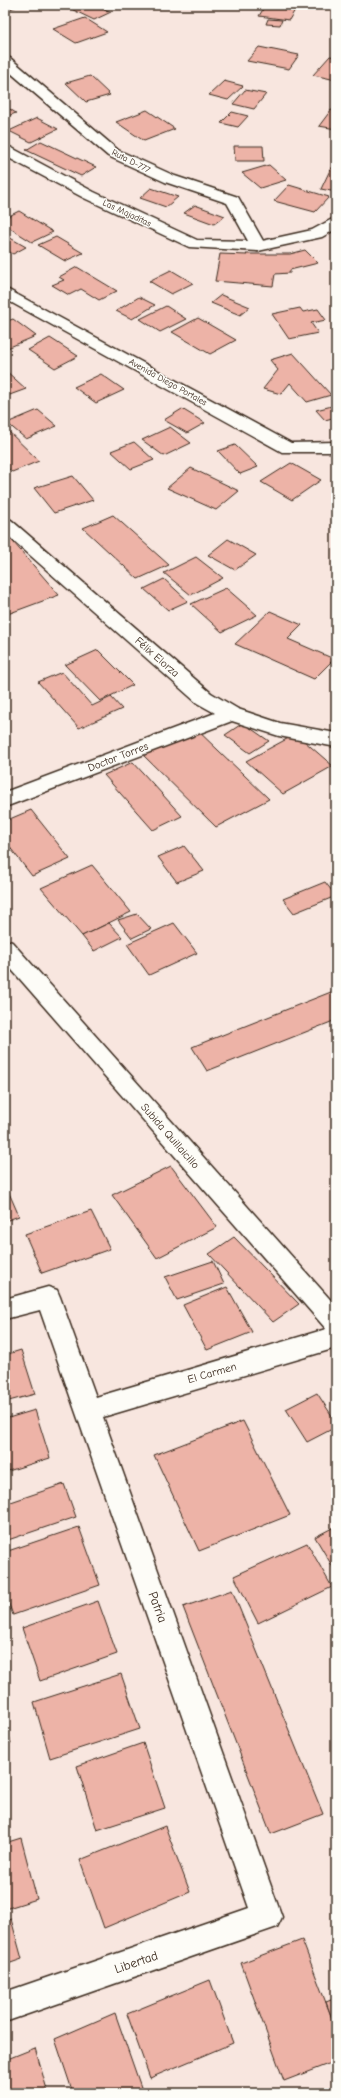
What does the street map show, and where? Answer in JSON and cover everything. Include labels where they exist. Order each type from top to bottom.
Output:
[{"type":"street","name":"Ruta D-777","points":[[5,61],[113,153],[170,179],[233,200],[258,246]]},
{"type":"street","name":"Las Majaditas","points":[[5,150],[89,195],[194,244],[258,246]]},
{"type":"street","points":[[258,246],[317,234],[336,222]]},
{"type":"street","name":"Avenida Diego Portales","points":[[5,293],[288,448],[336,447]]},
{"type":"street","name":"Félix Elorza","points":[[5,524],[204,698],[231,714],[279,729],[336,740]]},
{"type":"street","name":"Doctor Torres","points":[[5,800],[231,714]]},
{"type":"street","name":"Subida Quillaicillo","points":[[5,948],[336,1324]]},
{"type":"street","name":"Patria","points":[[5,1309],[48,1297],[268,1917]]},
{"type":"street","name":"El Carmen","points":[[88,1410],[336,1337]]},
{"type":"street","name":"Libertad","points":[[5,2007],[268,1917]]},
{"type":"building","points":[[5,5],[20,5],[5,11]]},
{"type":"building","points":[[71,5],[95,5],[111,12],[94,20],[67,7]]},
{"type":"building","points":[[265,6],[295,10],[289,20],[259,16]]},
{"type":"building","points":[[85,18],[107,32],[76,43],[53,29]]},
{"type":"building","points":[[268,19],[282,20],[280,25],[266,24]]},
{"type":"building","points":[[259,47],[299,55],[289,69],[247,61]]},
{"type":"building","points":[[330,56],[336,57],[336,80],[313,75]]},
{"type":"building","points":[[90,76],[110,95],[86,102],[66,83]]},
{"type":"building","points":[[224,81],[243,86],[228,100],[209,95]]},
{"type":"building","points":[[245,90],[266,94],[254,109],[233,104]]},
{"type":"building","points":[[5,106],[16,113],[5,117]]},
{"type":"building","points":[[147,110],[175,129],[144,141],[116,122]]},
{"type":"building","points":[[331,110],[336,111],[336,129],[319,126]]},
{"type":"building","points":[[232,112],[248,116],[238,127],[221,123]]},
{"type":"building","points":[[37,118],[58,129],[31,142],[9,131]]},
{"type":"building","points":[[41,141],[96,167],[81,176],[26,150]]},
{"type":"building","points":[[234,146],[263,146],[264,161],[235,161]]},
{"type":"building","points":[[269,165],[286,180],[260,188],[242,173]]},
{"type":"building","points":[[331,168],[336,169],[336,192],[321,189]]},
{"type":"building","points":[[289,185],[329,197],[315,212],[274,201]]},
{"type":"building","points":[[151,188],[178,197],[166,207],[140,198]]},
{"type":"building","points":[[195,205],[225,216],[214,224],[184,213]]},
{"type":"building","points":[[19,211],[53,232],[32,242],[5,225],[5,218]]},
{"type":"building","points":[[5,235],[26,247],[13,254],[5,249]]},
{"type":"building","points":[[56,237],[83,253],[65,261],[38,245]]},
{"type":"building","points":[[305,250],[318,263],[290,270],[290,273],[275,274],[273,286],[215,281],[220,254],[290,254]]},
{"type":"building","points":[[77,267],[117,291],[99,300],[81,289],[69,295],[52,285],[64,280],[59,277]]},
{"type":"building","points":[[171,270],[193,283],[171,294],[149,281]]},
{"type":"building","points":[[221,295],[250,307],[240,315],[211,303]]},
{"type":"building","points":[[139,297],[155,305],[132,319],[116,311]]},
{"type":"building","points":[[166,306],[186,319],[160,332],[140,319]]},
{"type":"building","points":[[300,308],[303,312],[318,309],[326,320],[311,323],[318,333],[289,339],[272,314]]},
{"type":"building","points":[[198,318],[236,340],[210,354],[172,332]]},
{"type":"building","points":[[13,319],[36,336],[5,349],[5,322]]},
{"type":"building","points":[[50,338],[78,356],[55,368],[28,350]]},
{"type":"building","points":[[293,353],[331,395],[307,402],[290,383],[281,394],[263,389],[278,370],[270,360]]},
{"type":"building","points":[[5,370],[26,389],[7,396],[5,395]]},
{"type":"building","points":[[101,374],[124,390],[96,403],[74,387]]},
{"type":"building","points":[[336,405],[336,417],[325,420],[316,410]]},
{"type":"building","points":[[182,409],[205,423],[187,433],[164,420]]},
{"type":"building","points":[[38,410],[57,426],[26,439],[7,423]]},
{"type":"building","points":[[170,427],[191,443],[164,456],[142,440]]},
{"type":"building","points":[[5,428],[39,461],[12,472],[5,465]]},
{"type":"building","points":[[134,442],[154,460],[131,469],[111,451]]},
{"type":"building","points":[[235,445],[258,467],[240,474],[218,451]]},
{"type":"building","points":[[291,463],[321,480],[292,500],[261,482]]},
{"type":"building","points":[[191,468],[239,491],[216,510],[167,488]]},
{"type":"building","points":[[73,476],[93,500],[54,513],[34,488]]},
{"type":"building","points":[[113,515],[169,565],[138,579],[83,528]]},
{"type":"building","points":[[8,536],[59,595],[5,615],[5,537]]},
{"type":"building","points":[[228,539],[256,555],[235,570],[208,555]]},
{"type":"building","points":[[196,557],[223,578],[191,595],[164,573]]},
{"type":"building","points":[[164,579],[188,601],[168,610],[144,589]]},
{"type":"building","points":[[226,588],[257,615],[222,632],[191,604]]},
{"type":"building","points":[[270,611],[302,625],[288,639],[334,659],[314,679],[235,644]]},
{"type":"building","points":[[98,650],[133,685],[100,701],[65,665]]},
{"type":"building","points":[[62,672],[92,706],[111,697],[122,709],[79,728],[38,682]]},
{"type":"building","points":[[243,723],[269,741],[250,753],[225,735]]},
{"type":"building","points":[[193,726],[269,799],[216,827],[140,752]]},
{"type":"building","points":[[296,734],[333,766],[283,794],[246,761]]},
{"type":"building","points":[[133,762],[182,816],[153,830],[104,775]]},
{"type":"building","points":[[31,810],[70,859],[32,876],[5,841],[5,821]]},
{"type":"building","points":[[184,846],[204,871],[177,882],[158,857]]},
{"type":"building","points":[[92,865],[131,912],[82,936],[41,888]]},
{"type":"building","points":[[325,882],[336,896],[294,913],[283,899]]},
{"type":"building","points":[[137,914],[151,929],[132,938],[118,920]]},
{"type":"building","points":[[109,923],[122,937],[94,951],[82,936]]},
{"type":"building","points":[[174,923],[197,953],[149,975],[127,944]]},
{"type":"building","points":[[336,990],[336,1020],[207,1071],[192,1047]]},
{"type":"building","points":[[171,1166],[217,1227],[157,1258],[112,1195]]},
{"type":"building","points":[[9,1193],[19,1216],[5,1221],[5,1194]]},
{"type":"building","points":[[91,1211],[110,1249],[42,1273],[25,1234]]},
{"type":"building","points":[[234,1237],[299,1304],[273,1322],[209,1254]]},
{"type":"building","points":[[213,1261],[224,1284],[177,1300],[165,1277]]},
{"type":"building","points":[[227,1287],[252,1332],[207,1350],[183,1305]]},
{"type":"building","points":[[21,1350],[35,1394],[5,1402],[5,1355]]},
{"type":"building","points":[[317,1393],[336,1422],[336,1427],[307,1442],[286,1409]]},
{"type":"building","points":[[35,1410],[50,1458],[5,1472],[5,1419]]},
{"type":"building","points":[[243,1421],[290,1515],[199,1551],[154,1455]]},
{"type":"building","points":[[64,1484],[76,1517],[5,1541],[5,1504]]},
{"type":"building","points":[[336,1526],[336,1568],[334,1569],[315,1537]]},
{"type":"building","points":[[79,1527],[100,1585],[13,1615],[5,1594],[5,1552]]},
{"type":"building","points":[[307,1543],[332,1587],[258,1623],[234,1576]]},
{"type":"building","points":[[232,1590],[323,1814],[271,1834],[183,1607]]},
{"type":"building","points":[[98,1601],[117,1654],[40,1681],[22,1628]]},
{"type":"building","points":[[121,1674],[140,1729],[50,1758],[34,1702]]},
{"type":"building","points":[[5,1720],[11,1743],[5,1745]]},
{"type":"building","points":[[143,1743],[165,1808],[97,1830],[77,1766]]},
{"type":"building","points":[[165,1826],[190,1892],[104,1928],[80,1860]]},
{"type":"building","points":[[21,1838],[37,1899],[5,1909],[5,1843]]},
{"type":"building","points":[[11,1919],[22,1959],[5,1965],[5,1921]]},
{"type":"building","points":[[302,1940],[336,2029],[336,2061],[284,2081],[241,1963]]},
{"type":"building","points":[[210,1980],[233,2043],[150,2078],[127,2014]]},
{"type":"building","points":[[336,1998],[336,2029],[326,2002]]},
{"type":"building","points":[[115,2013],[143,2093],[73,2093],[55,2039]]},
{"type":"building","points":[[35,2048],[48,2093],[5,2093],[5,2060]]}]
